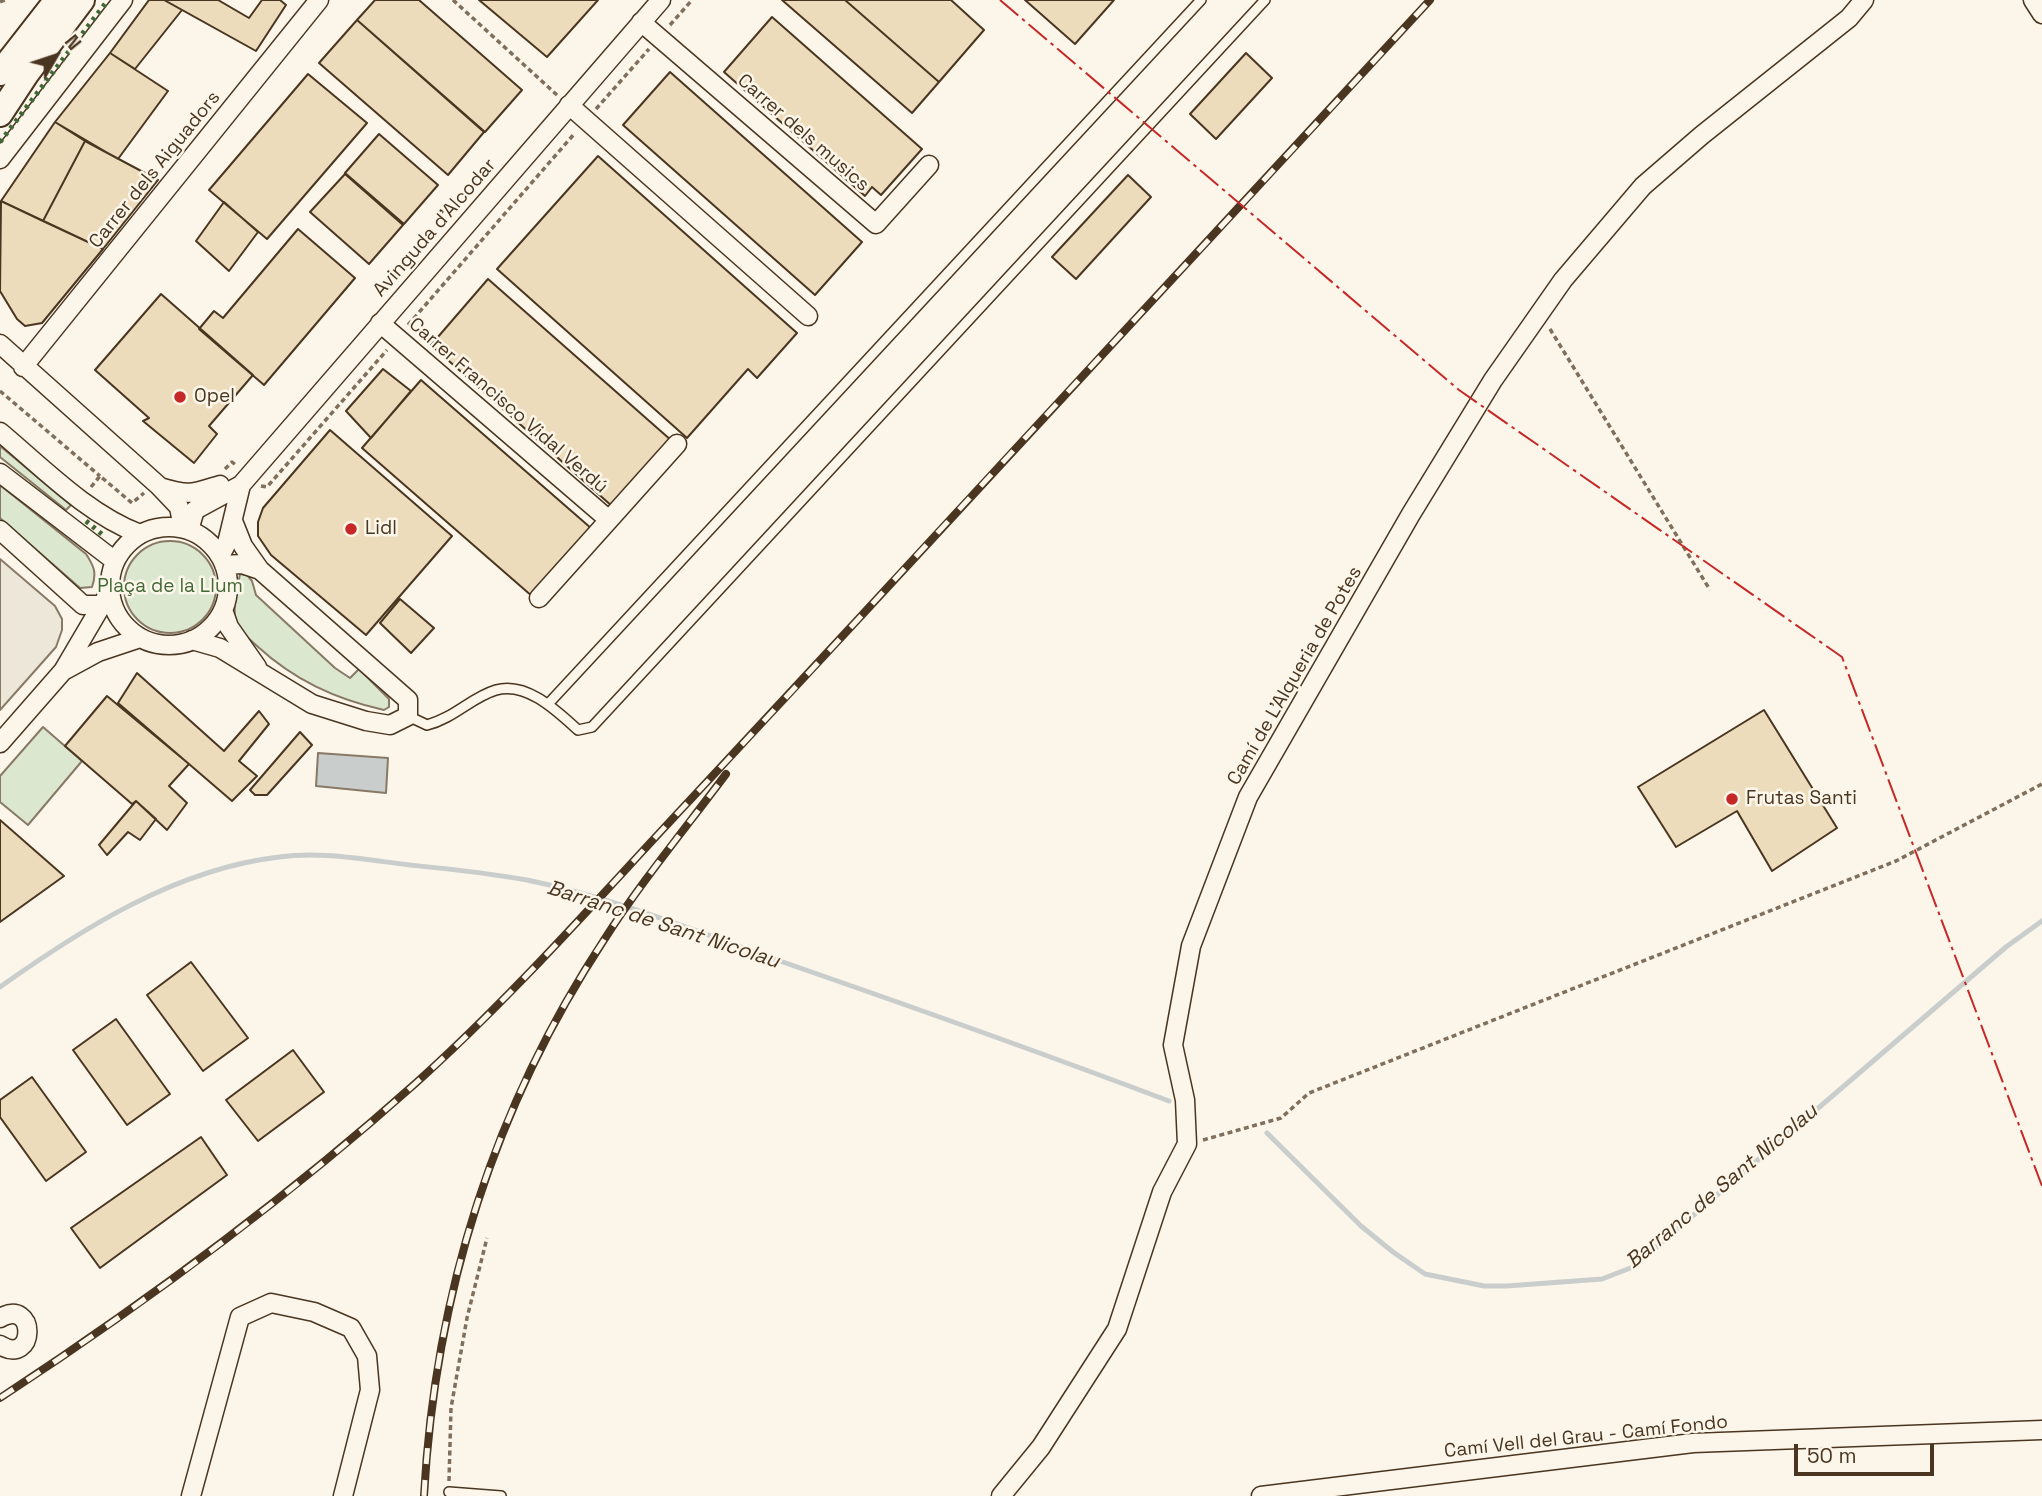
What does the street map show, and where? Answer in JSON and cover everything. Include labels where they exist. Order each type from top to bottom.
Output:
[{"type":"main road","points":[[0,73],[57,0]]},
{"type":"main road","points":[[6,106],[27,73],[82,0]]},
{"type":"street","points":[[0,159],[123,0]]},
{"type":"street","name":"Carrer dels Aiguadors","points":[[23,367],[319,0]]},
{"type":"street","name":"Avinguda d'Alcodar","points":[[186,529],[195,510],[241,485],[661,0]]},
{"type":"street","name":"Camí de L'Alqueria de Potes","points":[[1187,1144],[1185,1100],[1173,1045],[1191,946],[1248,797],[1411,514],[1493,380],[1540,312],[1563,280],[1643,186],[1702,135],[1849,18],[1864,0]]},
{"type":"street","points":[[2033,0],[2042,14]]},
{"type":"street","name":"Carrer dels musics","points":[[642,22],[876,224],[929,165]]},
{"type":"street","points":[[569,105],[808,316]]},
{"type":"street","name":"Carrer Francisco Vidal Verdú","points":[[380,323],[608,520]]},
{"type":"street","points":[[0,344],[159,486],[179,507],[186,529]]},
{"type":"street","points":[[0,432],[91,506],[119,526],[140,534]]},
{"type":"street","name":"Carrer Francisco Vidal Verdú","points":[[539,598],[677,444]]},
{"type":"street","points":[[0,473],[115,561]]},
{"type":"street","points":[[159,486],[192,493],[203,492],[219,485],[241,485]]},
{"type":"street","name":"Avinguda d'Alcodar","points":[[222,560],[241,485]]},
{"type":"street","points":[[192,640],[219,648],[312,704],[336,713],[390,725],[408,716],[408,700],[260,570],[243,546],[233,521]]},
{"type":"street","points":[[0,743],[62,671],[105,598],[115,561],[125,545],[140,534],[161,527],[186,529],[207,540],[222,560],[228,587],[223,610],[211,628],[192,640],[172,645],[160,645],[140,638],[131,631],[105,598]]},
{"type":"street","points":[[0,530],[83,605],[105,598]]},
{"type":"street","points":[[222,560],[260,570]]},
{"type":"street","points":[[223,610],[229,627],[261,673]]},
{"type":"street","points":[[62,671],[98,652],[140,638]]},
{"type":"street","points":[[1002,1496],[1041,1447],[1117,1329],[1162,1192],[1187,1144]]},
{"type":"street","points":[[191,1496],[240,1317],[271,1303],[314,1312],[351,1328],[367,1356],[370,1390],[343,1496]]},
{"type":"street","points":[[0,1346],[6,1349],[17,1348],[28,1336],[24,1319],[13,1314],[1,1316]]},
{"type":"street","name":"Camí Vell del Grau - Camí Fondo","points":[[1261,1496],[1693,1443],[2042,1430]]},
{"type":"lane","points":[[6,106],[33,80],[93,0]]},
{"type":"lane","points":[[549,704],[1201,0]]},
{"type":"lane","points":[[408,716],[427,725],[443,721],[497,690],[511,689],[532,695],[549,704],[578,730],[592,727],[1265,0]]},
{"type":"lane","points":[[449,1492],[501,1496]]},
{"type":"path","points":[[453,0],[569,105]]},
{"type":"path","points":[[1540,312],[1710,590]]},
{"type":"path","points":[[0,391],[100,476]]},
{"type":"path","points":[[1187,1144],[1281,1118],[1309,1093],[1896,861],[2042,784]]},
{"type":"path","points":[[449,1492],[451,1408],[467,1318],[487,1238]]},
{"type":"green space","points":[[0,446],[71,505],[66,510],[0,457]]},
{"type":"green space","points":[[0,485],[86,554],[94,570],[92,587],[80,588],[0,518]]},
{"type":"green space","name":"Plaça de la Llum","points":[[170,541],[188,545],[202,555],[212,569],[216,587],[212,605],[202,619],[188,629],[170,633],[152,629],[138,619],[128,605],[124,587],[128,569],[138,555],[152,545]]},
{"type":"green space","points":[[240,574],[247,575],[256,595],[335,668],[350,678],[359,669],[389,699],[389,707],[384,710],[316,687],[286,669],[257,646],[236,621],[235,600]]},
{"type":"green space","points":[[43,727],[82,761],[28,825],[0,802],[0,776]]},
{"type":"shaded area","points":[[0,559],[55,606],[62,619],[62,630],[56,647],[0,710]]},
{"type":"shaded area","points":[[318,753],[388,758],[386,793],[316,786]]},
{"type":"building","points":[[149,0],[164,0],[182,10],[135,69],[110,53]]},
{"type":"building","points":[[164,0],[218,0],[249,18],[262,0],[280,0],[286,5],[256,51]]},
{"type":"building","points":[[375,0],[419,0],[522,90],[485,132],[357,20]]},
{"type":"building","points":[[479,0],[598,0],[547,57]]},
{"type":"building","points":[[782,0],[845,0],[939,82],[912,113]]},
{"type":"building","points":[[845,0],[951,0],[984,30],[939,82]]},
{"type":"building","points":[[1025,0],[1114,0],[1075,44]]},
{"type":"building","points":[[772,17],[922,149],[881,195],[872,187],[865,196],[724,72]]},
{"type":"building","points":[[357,20],[484,132],[448,175],[319,63]]},
{"type":"building","points":[[110,53],[168,91],[118,159],[55,122]]},
{"type":"building","points":[[1246,53],[1272,78],[1216,139],[1190,114]]},
{"type":"building","points":[[670,72],[862,242],[815,295],[623,125]]},
{"type":"building","points":[[308,74],[367,123],[267,239],[209,190]]},
{"type":"building","points":[[55,122],[85,141],[43,221],[1,201]]},
{"type":"building","points":[[379,134],[438,185],[404,224],[345,173]]},
{"type":"building","points":[[85,141],[158,180],[103,249],[43,221]]},
{"type":"building","points":[[598,156],[797,333],[757,378],[748,369],[687,438],[497,269]]},
{"type":"building","points":[[345,174],[403,225],[369,264],[310,212]]},
{"type":"building","points":[[1128,175],[1151,197],[1076,279],[1052,257]]},
{"type":"building","points":[[1,201],[103,249],[42,323],[25,326],[17,319],[0,291]]},
{"type":"building","points":[[224,202],[258,232],[229,271],[196,241]]},
{"type":"building","points":[[298,229],[355,278],[264,385],[199,329],[214,311],[223,318]]},
{"type":"building","points":[[488,279],[672,441],[613,507],[431,345]]},
{"type":"building","name":"Opel","points":[[161,294],[253,375],[209,426],[217,434],[194,463],[143,421],[149,418],[95,370]]},
{"type":"building","points":[[383,369],[411,391],[371,438],[346,411]]},
{"type":"building","points":[[421,380],[592,529],[533,597],[362,448]]},
{"type":"building","name":"Lidl","points":[[330,430],[452,536],[366,635],[271,555],[258,536],[258,522],[263,508]]},
{"type":"building","points":[[400,599],[434,628],[411,653],[380,623]]},
{"type":"building","points":[[137,673],[224,751],[259,711],[269,724],[239,761],[257,776],[232,801],[118,703]]},
{"type":"building","points":[[107,696],[189,764],[169,786],[187,803],[167,830],[136,801],[132,804],[65,746]]},
{"type":"building","name":"Frutas Santi","points":[[1764,710],[1837,828],[1772,871],[1737,811],[1676,847],[1638,787]]},
{"type":"building","points":[[300,732],[312,745],[267,795],[255,795],[250,790]]},
{"type":"building","points":[[136,801],[156,819],[140,840],[128,832],[107,855],[99,845]]},
{"type":"building","points":[[0,820],[64,876],[0,922]]},
{"type":"building","points":[[191,962],[248,1038],[203,1071],[147,995]]},
{"type":"building","points":[[116,1019],[170,1094],[127,1125],[73,1050]]},
{"type":"building","points":[[293,1050],[324,1092],[258,1141],[226,1100]]},
{"type":"building","points":[[32,1077],[86,1152],[46,1181],[0,1117],[0,1100]]},
{"type":"building","points":[[201,1137],[227,1175],[100,1268],[71,1228]]},
{"type":"waterway","name":"Barranc de Sant Nicolau","points":[[0,987],[64,943],[132,904],[204,874],[241,864],[295,855],[344,857],[527,880],[596,897],[665,919],[1169,1101]]},
{"type":"waterway","name":"Barranc de Sant Nicolau","points":[[1267,1133],[1361,1226],[1425,1274],[1484,1286],[1602,1279],[1633,1267],[2006,947],[2042,921]]},
{"type":"railway","points":[[0,1398],[162,1287],[266,1208],[317,1168],[453,1049],[557,944],[1430,0]]},
{"type":"railway","points":[[424,1496],[430,1421],[441,1348],[476,1206],[501,1137],[565,1004],[604,940],[648,876],[726,774]]},
{"type":"hedge","points":[[0,142],[108,0]]},
{"type":"hedge","points":[[86,521],[104,536]]},
{"type":"power","points":[[1000,0],[1459,390],[1842,657],[2042,1186]]},
{"type":"place","name":"Opel","points":[[180,397]]},
{"type":"place","name":"Lidl","points":[[351,529]]},
{"type":"place","name":"Frutas Santi","points":[[1732,799]]}]
